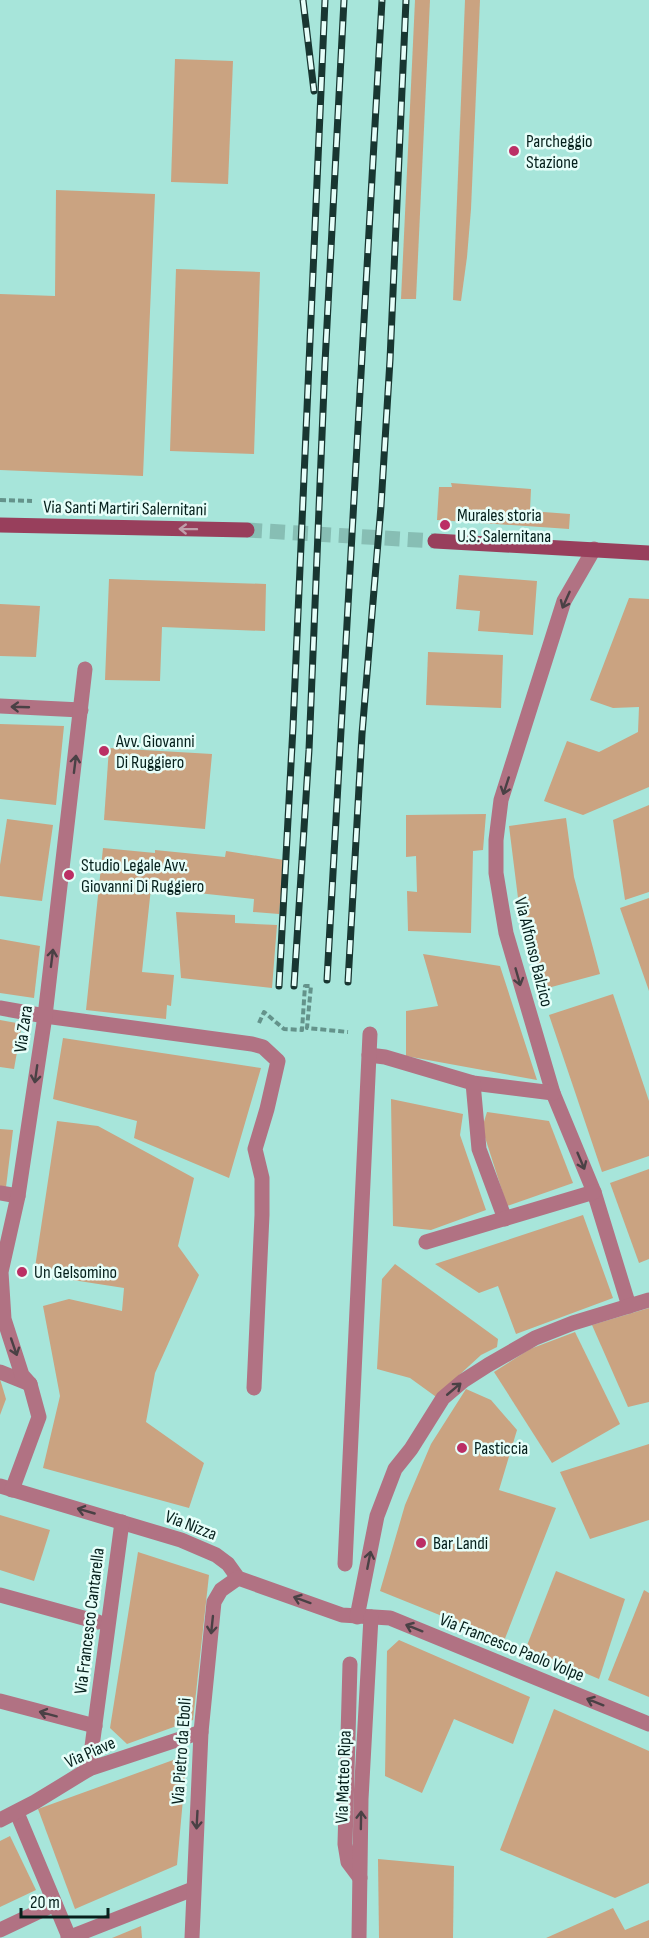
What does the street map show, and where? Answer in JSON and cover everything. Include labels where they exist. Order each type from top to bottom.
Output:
[{"type":"main road","name":"Via Santi Martiri Salernitani","points":[[2,525],[247,530]]},
{"type":"main road","points":[[435,541],[649,553]]},
{"type":"street","name":"Via Alfonso Balzico","points":[[594,549],[564,601],[501,800],[496,840],[496,873],[506,933],[553,1093],[594,1192],[629,1306]]},
{"type":"street","name":"Via Zara","points":[[6,1488],[39,1417],[30,1384],[22,1376],[4,1319],[1,1272],[18,1196],[45,1016],[85,669]]},
{"type":"street","points":[[0,706],[81,710]]},
{"type":"street","points":[[0,1008],[252,1044],[263,1047],[278,1061],[277,1072],[255,1149],[262,1178],[262,1215],[254,1388]]},
{"type":"street","points":[[345,1564],[370,1034]]},
{"type":"street","points":[[369,1055],[385,1057],[473,1083],[553,1093]]},
{"type":"street","points":[[473,1083],[479,1149],[505,1219]]},
{"type":"street","points":[[426,1242],[594,1192]]},
{"type":"street","points":[[0,1193],[18,1196]]},
{"type":"street","name":"Via Matteo Ripa","points":[[359,1938],[364,1617],[377,1516],[395,1469],[411,1449],[443,1398],[480,1370],[535,1338],[573,1323],[649,1300]]},
{"type":"street","points":[[0,1372],[30,1384]]},
{"type":"street","name":"Via Nizza","points":[[6,1488],[204,1549],[228,1564],[238,1578],[342,1615],[364,1617]]},
{"type":"street","name":"Via Francesco Cantarella","points":[[89,1769],[122,1522]]},
{"type":"street","name":"Via Pietro da Eboli","points":[[192,1938],[201,1732],[214,1602],[220,1590],[238,1578]]},
{"type":"street","points":[[0,1595],[98,1622]]},
{"type":"street","name":"Via Francesco Paolo Volpe","points":[[364,1617],[390,1618],[649,1724]]},
{"type":"street","points":[[350,1664],[345,1844],[348,1862],[360,1878]]},
{"type":"street","name":"Via Francesco Cantarella","points":[[0,1701],[95,1726]]},
{"type":"street","name":"Via Piave","points":[[0,1820],[17,1813],[89,1769],[201,1732]]},
{"type":"street","points":[[17,1813],[68,1938],[193,1889]]},
{"type":"street","points":[[0,1930],[55,1904]]},
{"type":"path","points":[[252,1044],[264,1012],[284,1029],[302,1030],[305,986],[311,986],[307,1028],[370,1034]]},
{"type":"building","points":[[415,0],[430,0],[416,299],[401,299]]},
{"type":"building","points":[[465,0],[480,0],[471,209],[461,301],[453,300]]},
{"type":"building","points":[[175,59],[233,61],[228,184],[171,182]]},
{"type":"building","points":[[56,190],[155,194],[143,476],[0,470],[0,294],[55,296]]},
{"type":"building","points":[[176,269],[260,272],[254,454],[170,451]]},
{"type":"building","points":[[451,483],[531,489],[530,511],[570,514],[569,529],[437,520],[439,487],[452,487]]},
{"type":"building","points":[[459,575],[537,581],[533,635],[478,631],[480,611],[456,609]]},
{"type":"building","points":[[109,579],[266,584],[265,631],[162,627],[160,681],[105,680]]},
{"type":"building","points":[[629,598],[649,599],[649,787],[583,815],[544,801],[567,741],[599,752],[638,732],[639,707],[613,708],[590,700]]},
{"type":"building","points":[[0,604],[40,606],[36,657],[0,656]]},
{"type":"building","points":[[428,652],[503,655],[501,708],[426,705]]},
{"type":"building","points":[[0,724],[64,726],[56,805],[0,799]]},
{"type":"building","points":[[109,748],[212,754],[205,829],[104,820]]},
{"type":"building","points":[[649,805],[649,892],[625,900],[613,820]]},
{"type":"building","points":[[486,814],[483,850],[473,851],[471,933],[408,931],[407,891],[417,892],[416,856],[406,857],[406,815]]},
{"type":"building","points":[[566,818],[574,877],[600,974],[544,989],[518,898],[509,826]]},
{"type":"building","points":[[7,819],[53,825],[42,901],[0,896],[0,865]]},
{"type":"building","points":[[103,848],[155,853],[155,850],[225,857],[226,851],[284,860],[279,914],[253,912],[254,899],[151,888],[142,972],[174,975],[171,1006],[167,1005],[166,1019],[86,1010]]},
{"type":"building","points":[[649,898],[649,991],[620,908]]},
{"type":"building","points":[[176,912],[235,915],[235,923],[277,925],[272,988],[181,978]]},
{"type":"building","points":[[0,939],[40,946],[34,998],[0,993]]},
{"type":"building","points":[[423,954],[500,966],[537,1080],[406,1056],[406,1011],[438,1006]]},
{"type":"building","points":[[613,994],[649,1101],[649,1156],[602,1172],[549,1015]]},
{"type":"building","points":[[0,1020],[22,1024],[14,1069],[0,1067]]},
{"type":"building","points":[[63,1038],[261,1068],[229,1178],[134,1138],[137,1121],[53,1099]]},
{"type":"building","points":[[391,1099],[463,1114],[460,1135],[486,1210],[431,1230],[393,1226]]},
{"type":"building","points":[[487,1112],[549,1121],[573,1183],[507,1206],[482,1128]]},
{"type":"building","points":[[57,1121],[98,1126],[194,1178],[178,1246],[199,1275],[155,1373],[146,1422],[204,1463],[189,1508],[43,1468],[60,1396],[43,1306],[69,1299],[122,1311],[124,1288],[34,1274]]},
{"type":"building","points":[[0,1129],[13,1130],[6,1187],[0,1186]]},
{"type":"building","points":[[649,1169],[649,1259],[639,1263],[610,1183]]},
{"type":"building","points":[[583,1215],[613,1298],[516,1334],[498,1286],[479,1293],[435,1264]]},
{"type":"building","points":[[395,1264],[498,1339],[497,1347],[481,1355],[457,1377],[439,1399],[410,1378],[377,1369],[382,1279]]},
{"type":"building","points":[[649,1308],[649,1402],[628,1407],[592,1325]]},
{"type":"building","points":[[575,1332],[620,1424],[552,1463],[494,1372],[530,1349]]},
{"type":"building","points":[[0,1379],[6,1399],[0,1415]]},
{"type":"building","points":[[466,1389],[491,1400],[517,1430],[499,1490],[556,1508],[504,1641],[380,1591],[405,1505],[431,1444]]},
{"type":"building","points":[[649,1444],[649,1520],[590,1539],[560,1472]]},
{"type":"building","points":[[0,1515],[50,1530],[34,1581],[0,1570]]},
{"type":"building","points":[[138,1552],[209,1575],[193,1720],[127,1744],[110,1728]]},
{"type":"building","points":[[556,1571],[625,1599],[599,1679],[526,1648]]},
{"type":"building","points":[[644,1590],[649,1593],[649,1697],[608,1680]]},
{"type":"building","points":[[399,1640],[530,1697],[513,1744],[454,1719],[422,1793],[385,1776],[387,1651]]},
{"type":"building","points":[[554,1709],[649,1751],[649,1883],[615,1898],[500,1850]]},
{"type":"building","points":[[187,1755],[177,1865],[75,1909],[38,1809]]},
{"type":"building","points":[[10,1836],[36,1890],[0,1907],[0,1841]]},
{"type":"building","points":[[378,1859],[454,1866],[453,1938],[379,1938]]},
{"type":"building","points":[[613,1908],[625,1930],[649,1920],[649,1938],[546,1938]]},
{"type":"building","points":[[141,1926],[142,1938],[112,1938]]},
{"type":"tunnel","points":[[247,530],[435,541]]},
{"type":"railway","points":[[303,0],[314,91]]},
{"type":"railway","points":[[279,986],[293,727],[325,0]]},
{"type":"railway","points":[[294,986],[309,750],[325,363],[344,0]]},
{"type":"railway","points":[[327,980],[382,0]]},
{"type":"railway","points":[[348,982],[362,734],[381,506],[390,360],[406,0]]},
{"type":"place","name":"Parcheggio Stazione","points":[[514,151]]},
{"type":"place","name":"Murales storia U.S. Salernitana","points":[[445,525]]},
{"type":"place","name":"Avv. Giovanni Di Ruggiero","points":[[104,751]]},
{"type":"place","name":"Studio Legale Avv. Giovanni Di Ruggiero","points":[[69,875]]},
{"type":"place","name":"Un Gelsomino","points":[[22,1272]]},
{"type":"place","name":"Pasticcia","points":[[462,1448]]},
{"type":"place","name":"Bar Landi","points":[[421,1543]]}]
